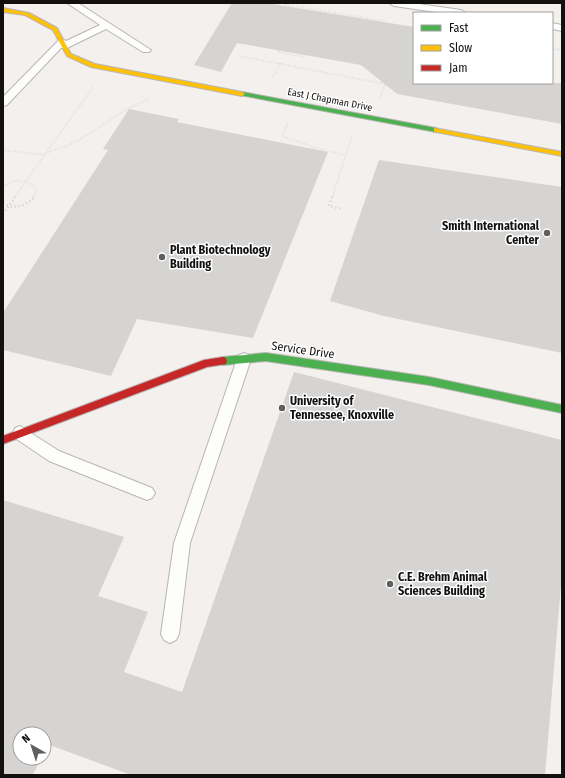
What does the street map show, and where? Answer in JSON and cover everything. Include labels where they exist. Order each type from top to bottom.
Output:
[{"type":"street","name":"East J Chapman Drive","points":[[3,10],[26,14],[54,29],[69,55],[93,66],[562,154]]},
{"type":"street","name":"Service Drive","points":[[3,440],[207,364],[266,357],[429,381],[562,409]]},
{"type":"lane","points":[[72,3],[146,50]]},
{"type":"lane","points":[[394,3],[454,12]]},
{"type":"lane","points":[[3,103],[63,44],[107,25]]},
{"type":"lane","points":[[170,634],[182,544],[244,359]]},
{"type":"lane","points":[[20,433],[54,456],[147,492]]},
{"type":"path","points":[[306,57],[278,52],[287,32],[278,22],[287,4],[391,22]]},
{"type":"path","points":[[239,56],[385,84],[382,93]]},
{"type":"path","points":[[3,214],[106,68]]},
{"type":"path","points":[[3,150],[46,153],[58,150],[79,140],[129,108],[141,104],[153,96]]},
{"type":"path","points":[[342,209],[329,206],[359,116]]},
{"type":"path","points":[[290,119],[282,136],[319,149],[346,155]]},
{"type":"path","points":[[3,187],[11,182],[27,181],[36,187],[37,191],[33,199],[24,206],[8,207],[3,204]]},
{"type":"building","points":[[232,3],[266,3],[413,27],[413,84],[562,83],[562,124],[397,94],[361,65],[237,43],[221,72],[194,65]]},
{"type":"building","name":"Plant Biotechnology Building","points":[[129,109],[179,119],[177,122],[328,152],[253,338],[137,319],[111,376],[3,350],[3,313],[108,150],[103,149]]},
{"type":"building","points":[[379,160],[562,187],[562,353],[384,316],[330,301]]},
{"type":"building","name":"C.E. Brehm Animal Sciences Building","points":[[294,372],[562,440],[562,573],[545,775],[131,775],[52,746],[52,726],[12,726],[12,766],[37,766],[33,775],[3,775],[3,500],[124,537],[98,596],[148,612],[124,672],[182,692]]},
{"type":"traffic: fast","points":[[242,94],[436,130]]},
{"type":"traffic: fast","points":[[223,361],[266,357],[429,381],[562,409]]},
{"type":"traffic: slow","points":[[3,10],[27,14],[55,29],[69,55],[93,66],[242,94]]},
{"type":"traffic: slow","points":[[436,130],[562,154]]},
{"type":"traffic: jam","points":[[3,440],[207,363],[223,361]]},
{"type":"place","name":"Smith International Center","points":[[547,233]]},
{"type":"place","name":"Plant Biotechnology Building","points":[[162,257]]},
{"type":"place","name":"University of Tennessee, Knoxville","points":[[282,408]]},
{"type":"place","name":"C.E. Brehm Animal Sciences Building","points":[[390,584]]}]
